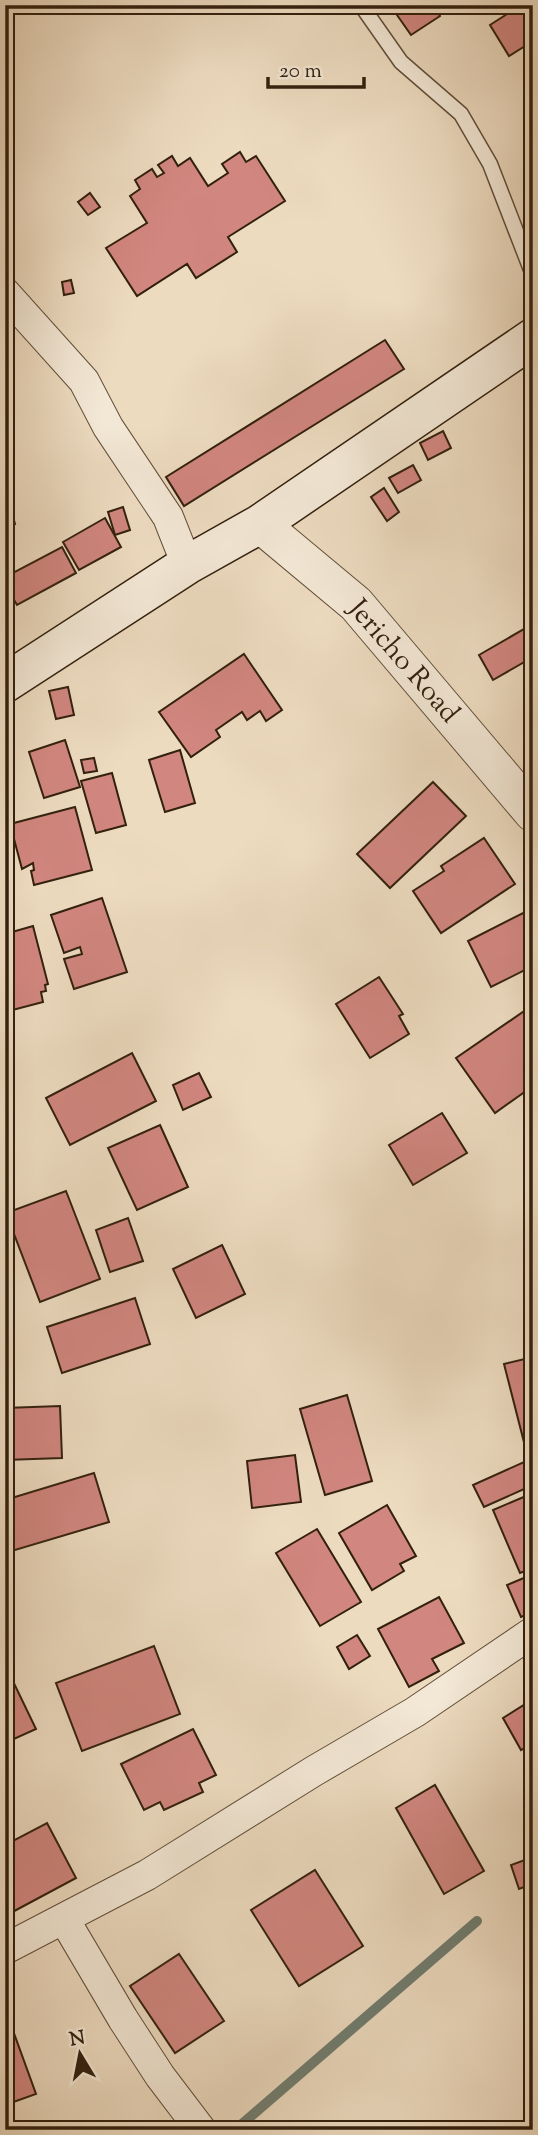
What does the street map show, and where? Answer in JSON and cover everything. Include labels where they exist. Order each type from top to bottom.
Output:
[{"type":"main road","points":[[5,683],[187,565],[260,524],[533,338]]},
{"type":"street","points":[[5,293],[84,382],[108,427],[168,517],[187,565]]},
{"type":"street","name":"Jericho Road","points":[[260,524],[356,604],[533,813]]},
{"type":"street","points":[[5,1949],[146,1875],[415,1712],[533,1632]]},
{"type":"street","points":[[64,1919],[122,2019],[201,2130]]},
{"type":"lane","points":[[361,5],[401,62],[461,114],[490,164],[533,275]]},
{"type":"building","points":[[390,5],[433,5],[440,16],[411,35]]},
{"type":"building","points":[[521,5],[533,5],[533,41],[509,56],[490,25]]},
{"type":"building","points":[[240,152],[246,162],[256,156],[285,201],[228,237],[237,252],[196,278],[187,264],[137,296],[106,248],[147,223],[130,196],[140,189],[135,180],[152,169],[157,177],[164,173],[158,165],[172,156],[178,166],[190,158],[208,186],[228,173],[222,164]]},
{"type":"building","points":[[90,193],[100,207],[88,215],[78,202]]},
{"type":"building","points":[[71,280],[74,293],[64,295],[62,282]]},
{"type":"building","points":[[385,340],[404,369],[184,506],[166,477]]},
{"type":"building","points":[[443,431],[451,448],[428,460],[420,443]]},
{"type":"building","points":[[413,465],[421,480],[398,493],[389,478]]},
{"type":"building","points":[[5,486],[15,524],[5,527]]},
{"type":"building","points":[[384,488],[399,512],[387,521],[371,497]]},
{"type":"building","points":[[123,507],[130,530],[115,535],[108,512]]},
{"type":"building","points":[[105,518],[121,547],[79,570],[63,542]]},
{"type":"building","points":[[62,547],[76,573],[17,605],[5,584],[5,577]]},
{"type":"building","points":[[531,625],[533,657],[493,680],[479,655]]},
{"type":"building","points":[[244,654],[282,710],[266,721],[260,711],[247,720],[242,712],[216,730],[220,737],[191,757],[159,712]]},
{"type":"building","points":[[68,687],[74,715],[56,719],[49,691]]},
{"type":"building","points":[[65,740],[80,787],[44,798],[29,752]]},
{"type":"building","points":[[180,750],[195,803],[165,812],[149,760]]},
{"type":"building","points":[[94,758],[97,771],[84,773],[81,760]]},
{"type":"building","points":[[112,773],[126,825],[96,833],[81,781]]},
{"type":"building","points":[[433,782],[466,816],[390,888],[357,854]]},
{"type":"building","points":[[75,807],[92,870],[34,885],[31,871],[34,870],[33,863],[22,869],[10,824]]},
{"type":"building","points":[[484,838],[515,884],[441,933],[413,891],[444,871],[441,866]]},
{"type":"building","points":[[102,898],[127,972],[74,989],[64,959],[82,954],[80,947],[64,953],[51,915]]},
{"type":"building","points":[[525,912],[533,928],[533,966],[491,987],[468,941]]},
{"type":"building","points":[[33,926],[48,984],[45,985],[46,991],[41,992],[43,1002],[5,1012],[5,934]]},
{"type":"building","points":[[379,977],[403,1014],[399,1016],[409,1034],[370,1058],[336,1004]]},
{"type":"building","points":[[533,1005],[533,1086],[495,1113],[456,1058]]},
{"type":"building","points":[[132,1053],[156,1101],[70,1145],[46,1098]]},
{"type":"building","points":[[199,1073],[211,1097],[183,1110],[173,1085]]},
{"type":"building","points":[[442,1113],[467,1153],[413,1185],[389,1145]]},
{"type":"building","points":[[160,1125],[188,1187],[137,1210],[108,1148]]},
{"type":"building","points":[[66,1191],[100,1279],[40,1302],[6,1213]]},
{"type":"building","points":[[128,1218],[143,1261],[110,1272],[96,1230]]},
{"type":"building","points":[[222,1245],[245,1294],[196,1318],[173,1269]]},
{"type":"building","points":[[135,1298],[150,1344],[62,1373],[47,1327]]},
{"type":"building","points":[[533,1357],[533,1453],[527,1454],[504,1364]]},
{"type":"building","points":[[347,1395],[372,1481],[325,1495],[300,1409]]},
{"type":"building","points":[[60,1406],[62,1458],[5,1460],[5,1408]]},
{"type":"building","points":[[295,1455],[301,1502],[252,1508],[247,1461]]},
{"type":"building","points":[[533,1458],[533,1485],[484,1507],[473,1485]]},
{"type":"building","points":[[94,1473],[109,1522],[5,1553],[5,1500]]},
{"type":"building","points":[[533,1493],[533,1568],[520,1573],[493,1510]]},
{"type":"building","points":[[387,1505],[416,1556],[400,1564],[404,1571],[372,1590],[339,1533]]},
{"type":"building","points":[[317,1529],[361,1602],[320,1626],[276,1553]]},
{"type":"building","points":[[526,1577],[533,1592],[533,1612],[521,1617],[507,1585]]},
{"type":"building","points":[[439,1597],[464,1643],[432,1659],[439,1671],[409,1687],[378,1629]]},
{"type":"building","points":[[357,1635],[370,1656],[349,1669],[337,1647]]},
{"type":"building","points":[[154,1646],[180,1714],[82,1751],[56,1683]]},
{"type":"building","points":[[9,1673],[36,1729],[5,1743],[5,1675]]},
{"type":"building","points":[[527,1703],[533,1713],[533,1743],[521,1750],[503,1718]]},
{"type":"building","points":[[193,1729],[216,1775],[199,1783],[203,1792],[164,1810],[160,1802],[144,1810],[121,1764]]},
{"type":"building","points":[[435,1785],[484,1871],[444,1894],[396,1808]]},
{"type":"building","points":[[47,1823],[76,1878],[5,1916],[5,1845]]},
{"type":"building","points":[[533,1857],[533,1886],[532,1884],[519,1889],[511,1865]]},
{"type":"building","points":[[315,1870],[363,1946],[299,1986],[251,1910]]},
{"type":"building","points":[[179,1954],[224,2021],[175,2053],[130,1986]]},
{"type":"building","points":[[5,2014],[36,2094],[5,2105]]},
{"type":"waterway","points":[[235,2130],[477,1921]]}]
